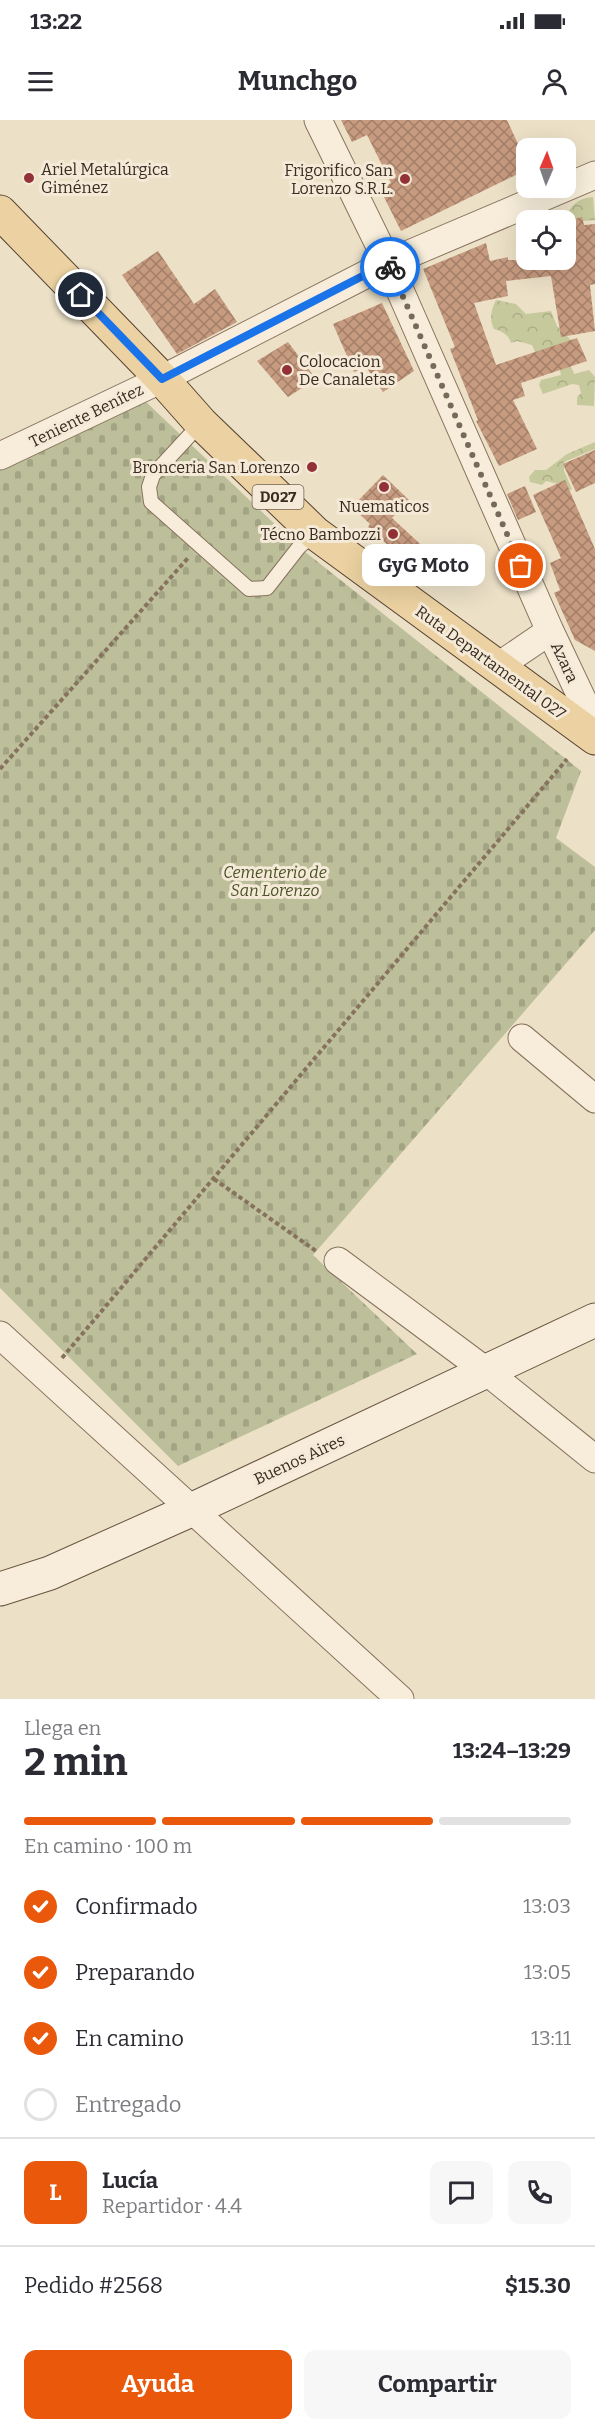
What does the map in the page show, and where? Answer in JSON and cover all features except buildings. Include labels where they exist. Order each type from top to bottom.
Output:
[{"type":"main road","name":"Ruta Departamental 027","points":[[0,212],[162,379],[201,423],[315,533],[595,738]]},
{"type":"street","name":"Azara","points":[[318,120],[388,263],[550,631],[595,726]]},
{"type":"street","name":"Teniente Benítez","points":[[8,448],[162,379],[388,263],[595,175]]},
{"type":"street","name":"Azara","points":[[497,666],[550,631]]},
{"type":"street","points":[[522,1038],[595,1100]]},
{"type":"street","points":[[327,1256],[486,1371],[595,1459]]},
{"type":"street","name":"Buenos Aires","points":[[0,1589],[50,1573],[191,1510],[595,1320]]},
{"type":"street","points":[[0,1335],[191,1510],[388,1696]]},
{"type":"lane","points":[[201,423],[153,475],[149,487],[151,502],[249,589],[267,588],[299,548],[315,533]]},
{"type":"path","points":[[0,769],[201,544]]},
{"type":"path","points":[[46,1377],[567,759]]},
{"type":"path","points":[[214,1179],[327,1256]]},
{"type":"green space","points":[[593,197],[595,220],[576,222],[576,210],[570,210],[573,205]]},
{"type":"green space","points":[[496,300],[516,304],[526,314],[551,311],[557,326],[571,340],[571,346],[536,354],[532,345],[517,341],[511,343],[507,336],[494,329],[492,325],[491,315]]},
{"type":"green space","points":[[568,360],[574,374],[589,370],[595,377],[594,406],[577,405],[577,397],[581,393],[579,385],[572,384],[543,394],[539,385],[541,380],[561,375],[558,362]]},
{"type":"green space","name":"Cementerio de San Lorenzo","points":[[145,401],[299,547],[581,771],[556,838],[595,867],[595,930],[313,1255],[417,1354],[178,1466],[0,1288],[0,470]]},
{"type":"green space","points":[[595,442],[595,449],[564,462],[564,471],[572,489],[569,491],[567,486],[546,481],[542,485],[530,482],[529,477],[535,470],[546,470],[567,454]]},
{"type":"way so far","points":[[390,267],[521,566]]},
{"type":"place","name":"Ariel Metalúrgica Giménez","points":[[29,178]]},
{"type":"place","name":"Frigorifico San Lorenzo S.R.L.","points":[[405,179]]},
{"type":"place","name":"Colocacion De Canaletas","points":[[287,370]]},
{"type":"place","name":"Bronceria San Lorenzo","points":[[312,467]]},
{"type":"place","name":"Nuematicos","points":[[384,487]]},
{"type":"place","name":"Técno Bambozzi","points":[[393,534]]},
{"type":"place","name":"GyG Moto","points":[[521,566]]},
{"type":"route","points":[[81,295],[162,379],[388,263],[390,267]]}]
